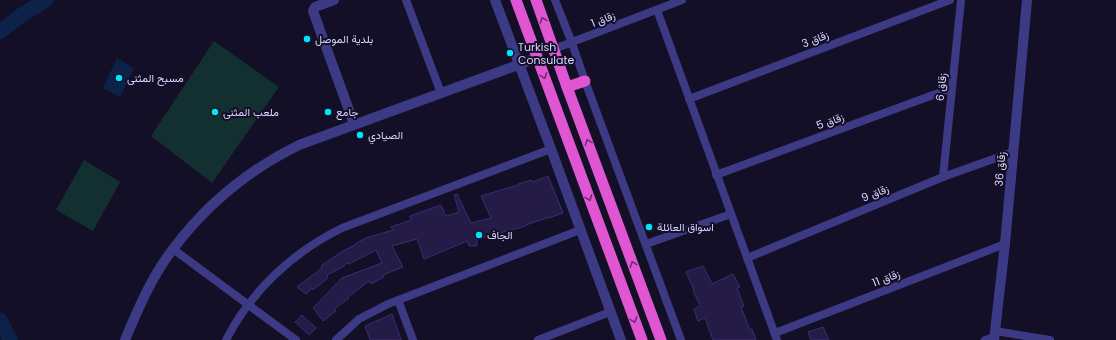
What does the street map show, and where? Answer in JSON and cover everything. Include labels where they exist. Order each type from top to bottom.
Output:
[{"type":"highway","points":[[516,0],[642,340]]},
{"type":"highway","points":[[536,0],[661,340]]},
{"type":"highway","points":[[567,87],[585,81]]},
{"type":"street","points":[[334,0],[315,7],[313,12],[354,124]]},
{"type":"street","points":[[406,0],[441,93]]},
{"type":"street","points":[[495,0],[551,148],[620,340]]},
{"type":"street","points":[[555,0],[681,340]]},
{"type":"street","name":"زقاق 1","points":[[554,50],[682,0]]},
{"type":"street","name":"زقاق 3","points":[[689,99],[950,0]]},
{"type":"street","name":"زقاق 6","points":[[943,177],[961,0]]},
{"type":"street","name":"زقاق 36","points":[[992,337],[1005,244],[1027,0]]},
{"type":"street","points":[[657,10],[776,336]]},
{"type":"street","points":[[125,340],[151,284],[173,249],[197,221],[224,194],[248,175],[293,148],[354,124],[537,58]]},
{"type":"street","name":"زقاق 5","points":[[716,174],[952,88]]},
{"type":"street","points":[[226,340],[248,305],[267,282],[288,262],[326,236],[349,225],[551,148]]},
{"type":"street","name":"زقاق 9","points":[[747,258],[943,177],[1013,152]]},
{"type":"street","points":[[646,244],[731,214]]},
{"type":"street","points":[[336,340],[359,319],[372,311],[580,230]]},
{"type":"street","name":"زقاق 11","points":[[776,336],[1005,244]]},
{"type":"street","points":[[173,249],[296,340]]},
{"type":"street","points":[[398,300],[413,340]]},
{"type":"street","points":[[538,340],[610,312]]},
{"type":"street","points":[[992,337],[1050,340]]},
{"type":"green space","name":"ملعب المثنى","points":[[214,41],[279,87],[212,183],[151,136]]},
{"type":"green space","points":[[84,160],[120,182],[93,231],[56,210]]},
{"type":"water","name":"مسبح المثنى","points":[[117,58],[134,68],[120,97],[103,88]]},
{"type":"building","points":[[548,176],[563,213],[526,226],[477,239],[477,246],[469,246],[467,241],[424,259],[417,239],[392,246],[403,267],[383,275],[384,277],[371,284],[369,281],[334,309],[336,311],[323,321],[313,308],[342,278],[382,263],[376,250],[349,264],[347,263],[341,268],[327,275],[328,278],[313,290],[312,288],[306,294],[297,287],[322,268],[321,266],[341,252],[366,238],[393,230],[391,227],[411,220],[410,216],[441,205],[446,216],[459,212],[454,195],[457,194],[471,223],[491,218],[481,196]]},
{"type":"building","points":[[703,266],[712,284],[733,274],[740,287],[737,288],[744,306],[741,307],[750,330],[752,329],[756,340],[713,340],[705,318],[698,321],[694,309],[700,306],[686,272]]},
{"type":"building","points":[[392,314],[401,340],[370,340],[365,326]]},
{"type":"building","points":[[302,315],[316,328],[309,335],[295,322]]},
{"type":"building","points":[[823,327],[829,340],[811,340],[808,332]]},
{"type":"waterway","points":[[0,32],[20,16],[46,0]]},
{"type":"waterway","points":[[0,320],[10,340]]},
{"type":"place","name":"بلدية الموصل","points":[[307,39]]},
{"type":"place","name":"Turkish Consulate","points":[[510,53]]},
{"type":"place","name":"مسبح المثنى","points":[[119,78]]},
{"type":"place","name":"ملعب المثنى","points":[[215,112]]},
{"type":"place","name":"جامع","points":[[328,112]]},
{"type":"place","name":"الصيادي","points":[[360,135]]},
{"type":"place","name":"اسواق العائلة","points":[[649,227]]},
{"type":"place","name":"الجاف","points":[[479,235]]}]
